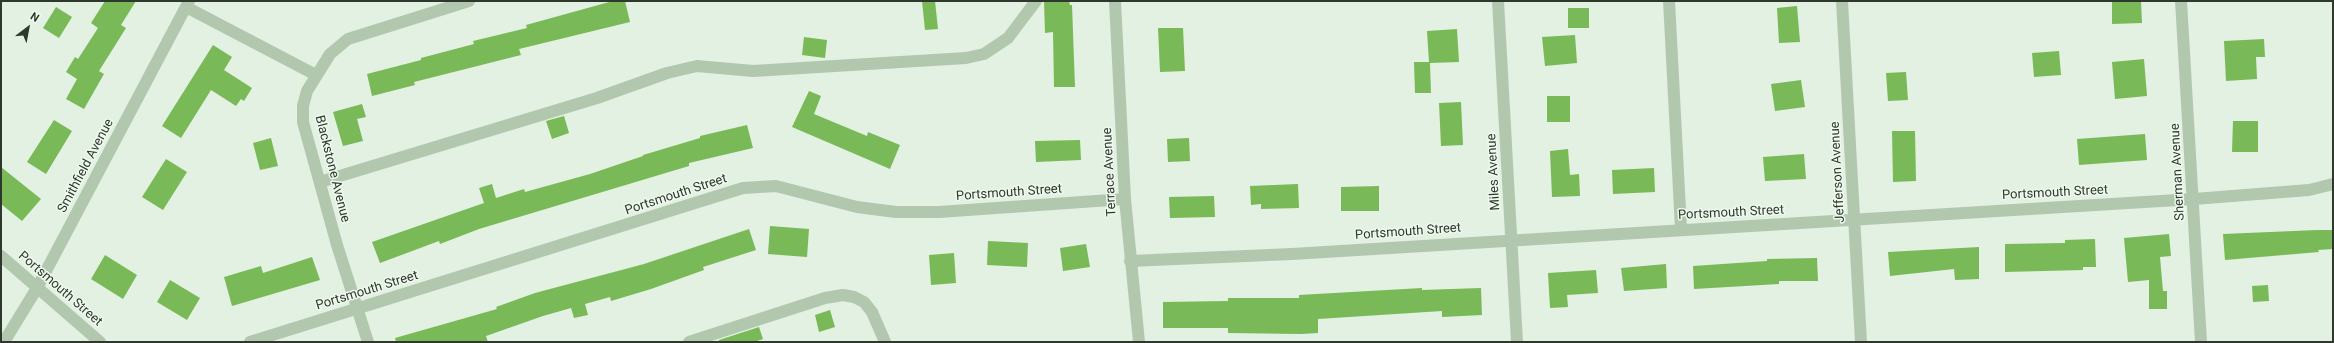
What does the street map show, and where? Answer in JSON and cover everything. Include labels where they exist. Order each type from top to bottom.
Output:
[{"type":"street","name":"Blackstone Avenue","points":[[368,342],[337,245],[303,122],[303,106],[307,91],[330,54],[348,39],[469,1]]},
{"type":"street","points":[[320,182],[597,98],[667,73],[697,66],[753,71],[966,58],[984,54],[1008,38],[1036,1]]},
{"type":"street","name":"Terrace Avenue","points":[[1115,1],[1125,198],[1139,342]]},
{"type":"street","name":"Miles Avenue","points":[[1498,1],[1518,342]]},
{"type":"street","points":[[1669,1],[1681,229]]},
{"type":"street","name":"Jefferson Avenue","points":[[1842,1],[1861,342]]},
{"type":"street","name":"Sherman Avenue","points":[[2181,1],[2194,199],[2201,342]]},
{"type":"street","points":[[188,4],[316,75]]},
{"type":"street","name":"Smithfield Avenue","points":[[4,342],[37,288],[188,4]]},
{"type":"street","name":"Portsmouth Street","points":[[1130,261],[1292,254],[1512,239],[2194,199],[2309,190],[2333,184]]},
{"type":"street","name":"Portsmouth Street","points":[[250,342],[743,188],[776,186],[857,207],[896,212],[939,212],[1125,198]]},
{"type":"street","name":"Portsmouth Street","points":[[1,256],[100,342]]},
{"type":"street","points":[[689,342],[824,298],[843,294],[864,302],[872,312],[885,342]]},
{"type":"building","points":[[105,1],[136,1],[121,25],[126,28],[99,71],[104,74],[84,109],[66,99],[77,79],[66,72],[75,57],[78,59],[98,28],[91,23]]},
{"type":"building","points":[[613,1],[625,1],[630,22],[519,49],[521,55],[414,82],[415,85],[372,96],[367,74],[421,60],[421,58],[474,44],[473,41],[527,28],[526,25]]},
{"type":"building","points":[[922,1],[935,1],[938,29],[925,30]]},
{"type":"building","points":[[1044,1],[1069,1],[1070,5],[1072,5],[1075,87],[1054,87],[1053,32],[1045,33]]},
{"type":"building","points":[[2112,1],[2141,1],[2142,23],[2112,24]]},
{"type":"building","points":[[1797,6],[1800,42],[1779,43],[1777,8]]},
{"type":"building","points":[[56,7],[72,17],[59,38],[43,28]]},
{"type":"building","points":[[1568,8],[1589,8],[1589,28],[1568,28]]},
{"type":"building","points":[[1158,28],[1183,28],[1185,71],[1160,72]]},
{"type":"building","points":[[1457,29],[1459,62],[1430,63],[1431,93],[1415,93],[1414,62],[1429,62],[1427,31]]},
{"type":"building","points":[[1575,35],[1577,63],[1545,66],[1542,37]]},
{"type":"building","points":[[804,37],[827,40],[825,58],[802,55]]},
{"type":"building","points":[[2264,39],[2265,57],[2256,57],[2257,79],[2226,81],[2224,41]]},
{"type":"building","points":[[213,45],[232,57],[224,70],[252,88],[244,101],[241,99],[236,106],[211,90],[181,138],[162,126]]},
{"type":"building","points":[[2059,51],[2061,75],[2034,77],[2032,53]]},
{"type":"building","points":[[2144,59],[2147,96],[2115,99],[2112,62]]},
{"type":"building","points":[[1906,72],[1908,100],[1888,101],[1886,73]]},
{"type":"building","points":[[1801,80],[1805,107],[1775,111],[1771,84]]},
{"type":"building","points":[[809,91],[821,96],[814,114],[867,136],[868,132],[900,145],[890,169],[792,127]]},
{"type":"building","points":[[1547,96],[1570,96],[1570,122],[1547,122]]},
{"type":"building","points":[[1461,102],[1463,145],[1441,146],[1439,103]]},
{"type":"building","points":[[362,104],[366,117],[357,119],[363,141],[343,146],[333,112]]},
{"type":"building","points":[[564,116],[569,133],[552,139],[546,121]]},
{"type":"building","points":[[54,120],[72,131],[46,174],[27,162]]},
{"type":"building","points":[[2233,121],[2258,121],[2258,152],[2232,152]]},
{"type":"building","points":[[747,125],[753,148],[689,163],[689,166],[479,229],[440,244],[439,241],[380,263],[372,242],[484,203],[479,188],[492,184],[496,198],[524,189],[525,192],[590,174],[643,155],[700,138],[700,136]]},
{"type":"building","points":[[1892,131],[1915,131],[1916,181],[1893,182]]},
{"type":"building","points":[[2145,134],[2147,160],[2079,165],[2077,139]]},
{"type":"building","points":[[271,138],[278,166],[260,170],[253,143]]},
{"type":"building","points":[[1189,138],[1190,161],[1168,162],[1167,139]]},
{"type":"building","points":[[1080,140],[1081,160],[1036,162],[1035,141]]},
{"type":"building","points":[[1568,149],[1570,175],[1579,174],[1580,196],[1552,197],[1550,151]]},
{"type":"building","points":[[1804,154],[1806,179],[1765,181],[1763,157]]},
{"type":"building","points":[[166,159],[187,172],[163,210],[142,197]]},
{"type":"building","points":[[1,167],[41,199],[22,221],[1,204]]},
{"type":"building","points":[[1654,168],[1655,192],[1613,194],[1612,170]]},
{"type":"building","points":[[1298,184],[1299,208],[1261,209],[1261,204],[1251,205],[1250,186]]},
{"type":"building","points":[[1379,186],[1379,211],[1341,211],[1341,187]]},
{"type":"building","points":[[1214,196],[1215,217],[1170,218],[1169,197]]},
{"type":"building","points":[[770,226],[809,229],[807,257],[768,254]]},
{"type":"building","points":[[749,229],[756,250],[703,267],[704,270],[651,289],[611,301],[610,297],[585,304],[588,315],[574,318],[571,308],[486,336],[488,342],[396,342],[395,338],[497,309],[496,307],[535,293],[644,264]]},
{"type":"building","points":[[2333,230],[2333,249],[2318,250],[2319,252],[2225,260],[2223,234]]},
{"type":"building","points":[[2169,234],[2171,256],[2160,257],[2163,291],[2167,291],[2167,309],[2149,309],[2149,280],[2128,282],[2124,238]]},
{"type":"building","points":[[2095,239],[2096,267],[2083,267],[2083,270],[2005,272],[2005,244],[2065,243],[2065,240]]},
{"type":"building","points":[[988,241],[1028,243],[1027,267],[987,265]]},
{"type":"building","points":[[1086,244],[1090,267],[1063,271],[1060,248]]},
{"type":"building","points":[[1979,247],[1979,279],[1955,280],[1954,269],[1890,276],[1888,252]]},
{"type":"building","points":[[954,253],[956,283],[931,285],[929,255]]},
{"type":"building","points":[[105,255],[137,275],[123,299],[91,279]]},
{"type":"building","points":[[312,257],[320,280],[232,306],[224,277],[261,266],[263,273]]},
{"type":"building","points":[[1817,258],[1818,281],[1779,281],[1779,284],[1694,289],[1693,266],[1767,261],[1767,259]]},
{"type":"building","points":[[1666,264],[1667,288],[1624,291],[1621,268]]},
{"type":"building","points":[[1596,270],[1598,293],[1567,295],[1568,307],[1550,308],[1548,273]]},
{"type":"building","points":[[170,280],[200,298],[187,320],[157,302]]},
{"type":"building","points":[[2268,285],[2269,301],[2253,302],[2252,286]]},
{"type":"building","points":[[1422,288],[1422,290],[1481,288],[1482,315],[1442,317],[1442,311],[1318,319],[1318,333],[1301,334],[1228,333],[1228,328],[1163,328],[1163,302],[1228,301],[1228,298],[1299,298],[1299,295]]},
{"type":"building","points":[[830,310],[835,327],[819,332],[815,315]]},
{"type":"building","points":[[759,327],[763,339],[754,342],[719,342],[719,340]]}]
